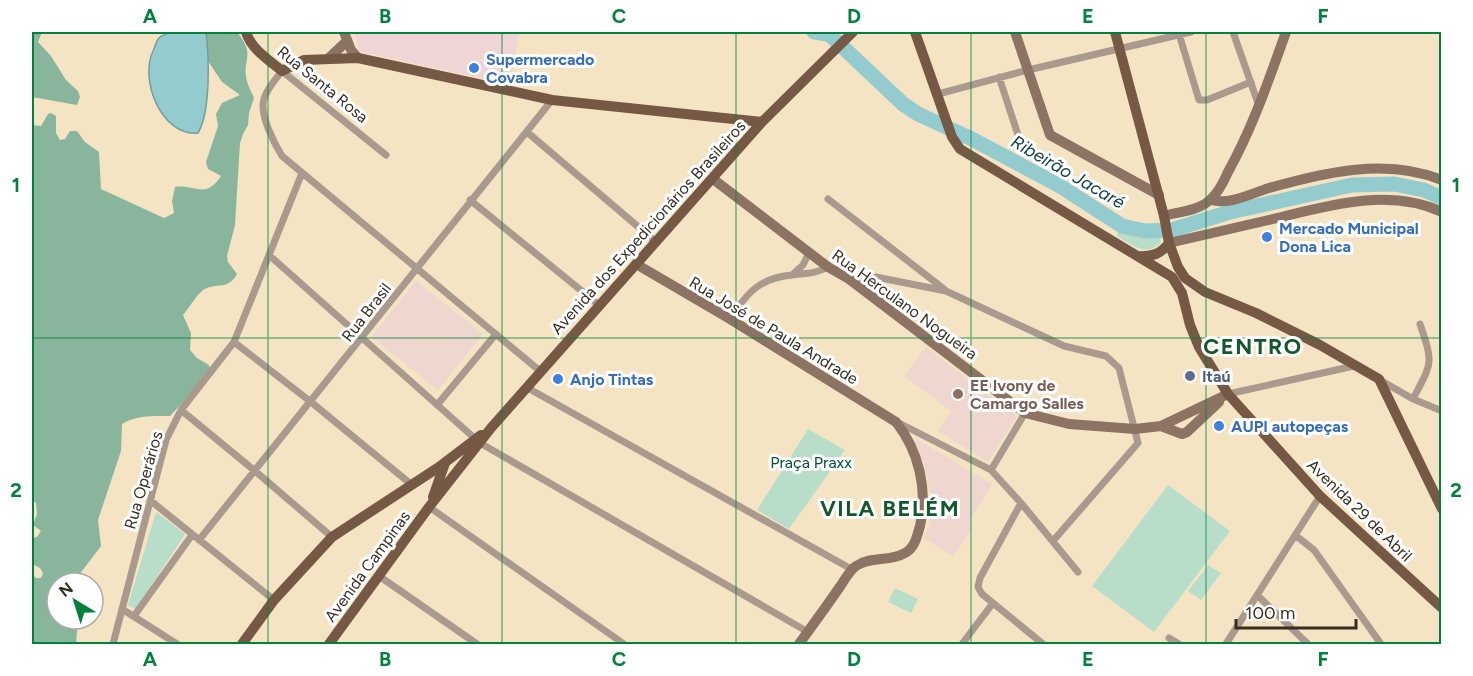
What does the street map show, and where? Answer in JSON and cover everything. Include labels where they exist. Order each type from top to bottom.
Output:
[{"type":"main road","name":"Rua Santa Rosa","points":[[246,32],[256,49],[282,71]]},
{"type":"main road","name":"Avenida dos Expedicionários Brasileiros","points":[[478,441],[762,122],[853,32]]},
{"type":"main road","points":[[915,32],[946,114],[952,137],[960,149],[1138,256],[1150,256],[1163,252],[1169,241],[1361,200],[1406,202],[1442,212]]},
{"type":"main road","points":[[1015,32],[1050,135],[1159,195]]},
{"type":"main road","points":[[1115,32],[1159,195],[1169,241],[1178,267],[1185,278],[1205,292],[1256,313],[1320,345],[1379,379],[1442,509]]},
{"type":"main road","points":[[1211,200],[1239,153],[1286,32]]},
{"type":"main road","points":[[329,58],[346,36],[358,58]]},
{"type":"main road","points":[[282,71],[304,60],[358,58],[552,100],[762,122]]},
{"type":"main road","points":[[1165,219],[1211,200],[1226,202],[1350,169],[1405,171],[1442,180]]},
{"type":"main road","name":"Rua Herculano Nogueira","points":[[713,179],[809,253],[849,279],[1025,412],[1069,424],[1135,429],[1161,426],[1228,394]]},
{"type":"main road","name":"Avenida 29 de Abril","points":[[1138,256],[1172,277],[1182,293],[1190,326],[1199,347],[1228,394],[1320,496],[1442,608]]},
{"type":"main road","name":"Rua José de Paula Andrade","points":[[636,264],[730,319],[896,422]]},
{"type":"main road","points":[[1184,302],[1197,292],[1205,292]]},
{"type":"main road","points":[[1161,426],[1182,434],[1187,432],[1228,394]]},
{"type":"main road","points":[[1175,430],[1175,424],[1180,417]]},
{"type":"main road","points":[[799,645],[853,570],[864,562],[907,552],[917,537],[924,508],[924,494],[915,454],[907,435],[896,422]]},
{"type":"main road","points":[[242,645],[274,600],[332,537],[478,441]]},
{"type":"main road","name":"Avenida Campinas","points":[[329,645],[478,441]]},
{"type":"main road","points":[[445,463],[452,473],[452,478]]},
{"type":"main road","name":"Avenida Campinas","points":[[429,506],[445,463]]},
{"type":"street","points":[[938,94],[1028,70],[1191,32]]},
{"type":"street","points":[[1233,32],[1259,106]]},
{"type":"street","points":[[1179,34],[1199,100],[1207,100],[1251,82]]},
{"type":"street","name":"Rua Santa Rosa","points":[[282,71],[386,155]]},
{"type":"street","points":[[282,71],[263,101],[269,131],[282,156],[540,371]]},
{"type":"street","points":[[999,78],[1023,150]]},
{"type":"street","name":"Rua Brasil","points":[[199,540],[552,100]]},
{"type":"street","points":[[527,132],[656,242]]},
{"type":"street","name":"Rua Operários","points":[[112,645],[166,440],[181,410],[234,342],[302,173]]},
{"type":"street","points":[[828,199],[946,291],[1064,346],[1106,356],[1119,368],[1138,443],[1053,541]]},
{"type":"street","points":[[470,200],[599,305]]},
{"type":"street","points":[[792,274],[803,265],[809,253]]},
{"type":"street","points":[[270,256],[364,337],[478,441],[808,632]]},
{"type":"street","points":[[730,319],[744,298],[761,282],[792,274],[814,273],[828,267]]},
{"type":"street","points":[[849,279],[876,277],[946,291]]},
{"type":"street","points":[[1413,399],[1429,369],[1430,354],[1420,324]]},
{"type":"street","points":[[437,405],[496,334]]},
{"type":"street","points":[[234,342],[412,484]]},
{"type":"street","points":[[1228,394],[1354,366]]},
{"type":"street","points":[[1379,379],[1413,399],[1442,411]]},
{"type":"street","points":[[526,387],[853,570]]},
{"type":"street","points":[[181,410],[332,537]]},
{"type":"street","points":[[991,470],[1025,412]]},
{"type":"street","points":[[896,422],[991,470],[1078,572]]},
{"type":"street","points":[[1226,645],[1320,496]]},
{"type":"street","points":[[151,501],[274,600]]},
{"type":"street","points":[[1021,503],[980,578],[978,587],[993,603],[1043,645]]},
{"type":"street","points":[[429,506],[624,645]]},
{"type":"street","points":[[134,616],[192,535]]},
{"type":"street","points":[[1295,535],[1314,550],[1381,645]]},
{"type":"street","points":[[379,576],[477,645]]},
{"type":"street","points":[[1257,595],[1308,645]]},
{"type":"street","points":[[962,645],[993,603]]},
{"type":"street","points":[[122,609],[177,645]]},
{"type":"street","points":[[1169,638],[1179,645]]},
{"type":"shaded area","name":"Supermercado Covabra","points":[[354,32],[519,32],[511,85],[359,51]]},
{"type":"shaded area","points":[[416,281],[483,334],[438,390],[371,337]]},
{"type":"shaded area","name":"EE Ivony de Camargo Salles","points":[[926,347],[1017,416],[988,462],[938,431],[951,411],[904,376]]},
{"type":"shaded area","points":[[913,437],[992,484],[970,521],[972,529],[953,557],[924,538],[930,525],[932,501],[924,465]]},
{"type":"green space","points":[[32,32],[42,32],[38,42],[51,56],[66,80],[78,91],[80,97],[77,105],[32,97]]},
{"type":"green space","points":[[185,32],[237,32],[246,47],[246,73],[254,98],[248,125],[240,143],[235,225],[227,256],[228,262],[237,274],[225,285],[202,291],[183,315],[191,333],[190,350],[197,358],[209,365],[210,369],[208,375],[170,416],[139,418],[122,424],[121,451],[98,520],[101,546],[82,571],[45,571],[45,631],[77,631],[76,644],[32,644],[32,574],[36,578],[41,578],[43,573],[40,568],[32,564],[32,538],[37,537],[41,531],[33,525],[37,514],[36,503],[32,500],[32,125],[41,126],[48,114],[56,116],[56,133],[60,140],[65,139],[70,131],[77,131],[85,142],[99,152],[101,189],[164,218],[174,213],[172,201],[175,187],[205,189],[221,176],[208,169],[206,162],[218,126],[216,114],[222,103],[240,95],[222,82]]},
{"type":"green space","points":[[1118,230],[1144,236],[1159,234],[1161,243],[1150,249],[1139,248],[1117,236]]},
{"type":"green space","name":"Praça Praxx","points":[[808,429],[845,450],[789,529],[757,510]]},
{"type":"green space","points":[[1168,485],[1230,531],[1154,632],[1092,586]]},
{"type":"green space","points":[[156,512],[185,534],[136,609],[128,605]]},
{"type":"green space","points":[[1208,565],[1221,573],[1201,600],[1188,591]]},
{"type":"green space","points":[[895,588],[918,599],[911,613],[888,602]]},
{"type":"water","points":[[172,32],[206,32],[207,98],[198,133],[185,132],[174,126],[164,116],[152,91],[149,63],[156,42],[163,35]]},
{"type":"waterway","name":"Ribeirão Jacaré","points":[[814,32],[830,35],[903,104],[918,114],[972,139],[1060,186],[1122,226],[1145,231],[1172,230],[1230,212],[1352,185],[1394,184],[1424,190],[1442,198]]},
{"type":"place","name":"Supermercado Covabra","points":[[474,68]]},
{"type":"place","name":"Mercado Municipal Dona Lica","points":[[1267,237]]},
{"type":"place","name":"Itaú","points":[[1190,376]]},
{"type":"place","name":"Anjo Tintas","points":[[558,379]]},
{"type":"place","name":"EE Ivony de Camargo Salles","points":[[958,394]]},
{"type":"place","name":"AUPI autopeças","points":[[1219,426]]},
{"type":"district","name":"CENTRO","points":[[1253,346]]},
{"type":"district","name":"VILA BELÉM","points":[[890,508]]}]
